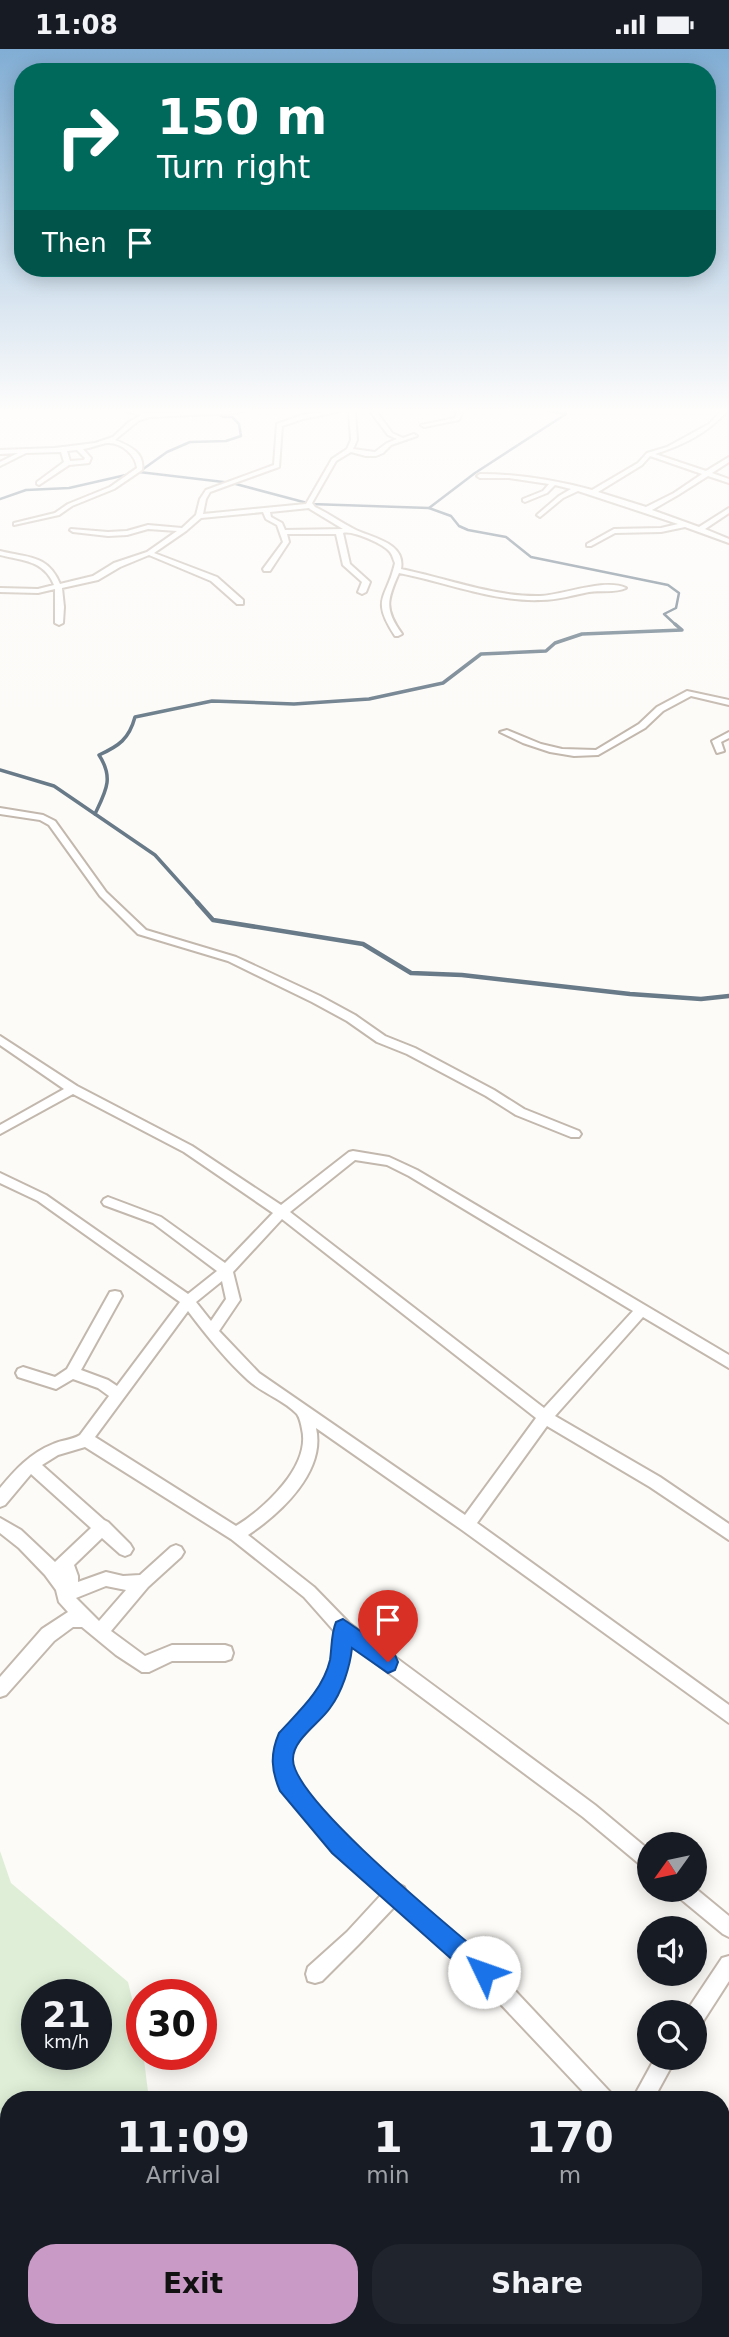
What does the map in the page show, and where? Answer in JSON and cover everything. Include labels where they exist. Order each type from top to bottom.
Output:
[{"type":"street","points":[[16,524],[42,518]]},
{"type":"street","points":[[0,590],[28,592],[95,578],[117,565],[149,553],[184,530],[197,518]]},
{"type":"street","points":[[267,569],[286,545],[280,524],[268,518]]},
{"type":"street","points":[[330,518],[389,547],[398,560],[397,570],[383,601],[389,624],[398,634]]},
{"type":"street","points":[[666,518],[729,541]]},
{"type":"street","points":[[700,530],[718,518]]},
{"type":"street","points":[[589,545],[614,531],[661,530],[684,524]]},
{"type":"street","points":[[73,530],[119,533],[154,527],[184,530]]},
{"type":"street","points":[[282,531],[339,532],[349,529]]},
{"type":"street","points":[[339,532],[347,565],[366,582],[362,592]]},
{"type":"street","points":[[0,553],[42,564],[58,586],[61,608],[59,623]]},
{"type":"street","points":[[149,553],[214,579],[240,602]]},
{"type":"street","points":[[397,570],[529,598],[563,597],[596,587],[622,588]]},
{"type":"street","points":[[504,732],[555,750],[590,754],[642,726],[660,709],[690,693],[729,703]]},
{"type":"street","points":[[720,751],[716,741],[729,735]]},
{"type":"street","points":[[0,811],[43,818],[52,823],[103,894],[142,932],[232,959],[316,999],[351,1018],[381,1039],[411,1051],[520,1112],[575,1134]]},
{"type":"street","points":[[0,1040],[73,1089],[188,1149],[281,1212],[545,1417],[654,1482],[729,1533]]},
{"type":"street","points":[[0,1129],[73,1089]]},
{"type":"street","points":[[0,1500],[30,1464],[54,1450],[78,1446],[188,1301],[226,1271],[281,1212],[353,1155],[389,1161],[729,1362]]},
{"type":"street","points":[[0,1178],[43,1198],[188,1301],[211,1332],[254,1377],[467,1525],[729,1715]]},
{"type":"street","points":[[108,1202],[158,1220],[226,1271],[233,1300],[211,1332]]},
{"type":"street","points":[[23,1373],[56,1383],[72,1373],[115,1296]]},
{"type":"street","points":[[467,1525],[545,1417],[641,1311]]},
{"type":"street","points":[[72,1373],[103,1384],[117,1394]]},
{"type":"street","points":[[236,1534],[262,1517],[307,1460],[312,1446],[303,1410]]},
{"type":"street","points":[[85,1439],[236,1534],[309,1592],[343,1629],[589,1811],[637,1851]]},
{"type":"street","points":[[30,1464],[125,1549]]},
{"type":"street","points":[[0,1525],[17,1536],[43,1562],[84,1619],[146,1666],[170,1653],[225,1653]]},
{"type":"street","points":[[43,1562],[56,1570],[103,1527]]},
{"type":"street","points":[[100,1631],[143,1582],[176,1552]]},
{"type":"street","points":[[64,1564],[72,1577],[65,1596]]},
{"type":"street","points":[[65,1596],[106,1579],[123,1583],[143,1582]]},
{"type":"street","points":[[1,1683],[20,1669],[38,1644],[59,1626],[71,1619],[84,1619]]},
{"type":"street","points":[[343,1629],[340,1662],[324,1699],[287,1741],[282,1759],[288,1783],[325,1829],[484,1972],[596,2091]]},
{"type":"street","points":[[315,1973],[353,1938],[385,1902],[398,1893]]},
{"type":"street","points":[[698,1902],[729,1928]]},
{"type":"street","points":[[706,2000],[729,1965]]},
{"type":"street","points":[[647,2091],[659,2070]]},
{"type":"green space","points":[[0,1851],[11,1883],[126,1980],[126,2070],[145,2070],[148,2091],[0,2091]]},
{"type":"waterway","points":[[452,518],[459,526],[468,530],[506,537],[531,557],[668,585],[679,593],[676,608],[664,614],[677,626]]},
{"type":"waterway","points":[[95,814],[107,785],[104,763],[99,755],[122,741],[130,731],[135,717],[212,701],[294,704],[369,699],[443,683],[481,654],[546,651],[555,643],[582,634],[682,630],[675,624]]},
{"type":"waterway","points":[[0,770],[54,786],[155,855],[199,904]]},
{"type":"waterway","points":[[197,902],[213,920],[363,944],[411,973],[462,975],[630,994],[701,999],[729,996]]},
{"type":"route","points":[[388,1662],[343,1629],[340,1662],[324,1699],[287,1741],[282,1759],[288,1783],[340,1845],[398,1893],[484,1972]]}]
